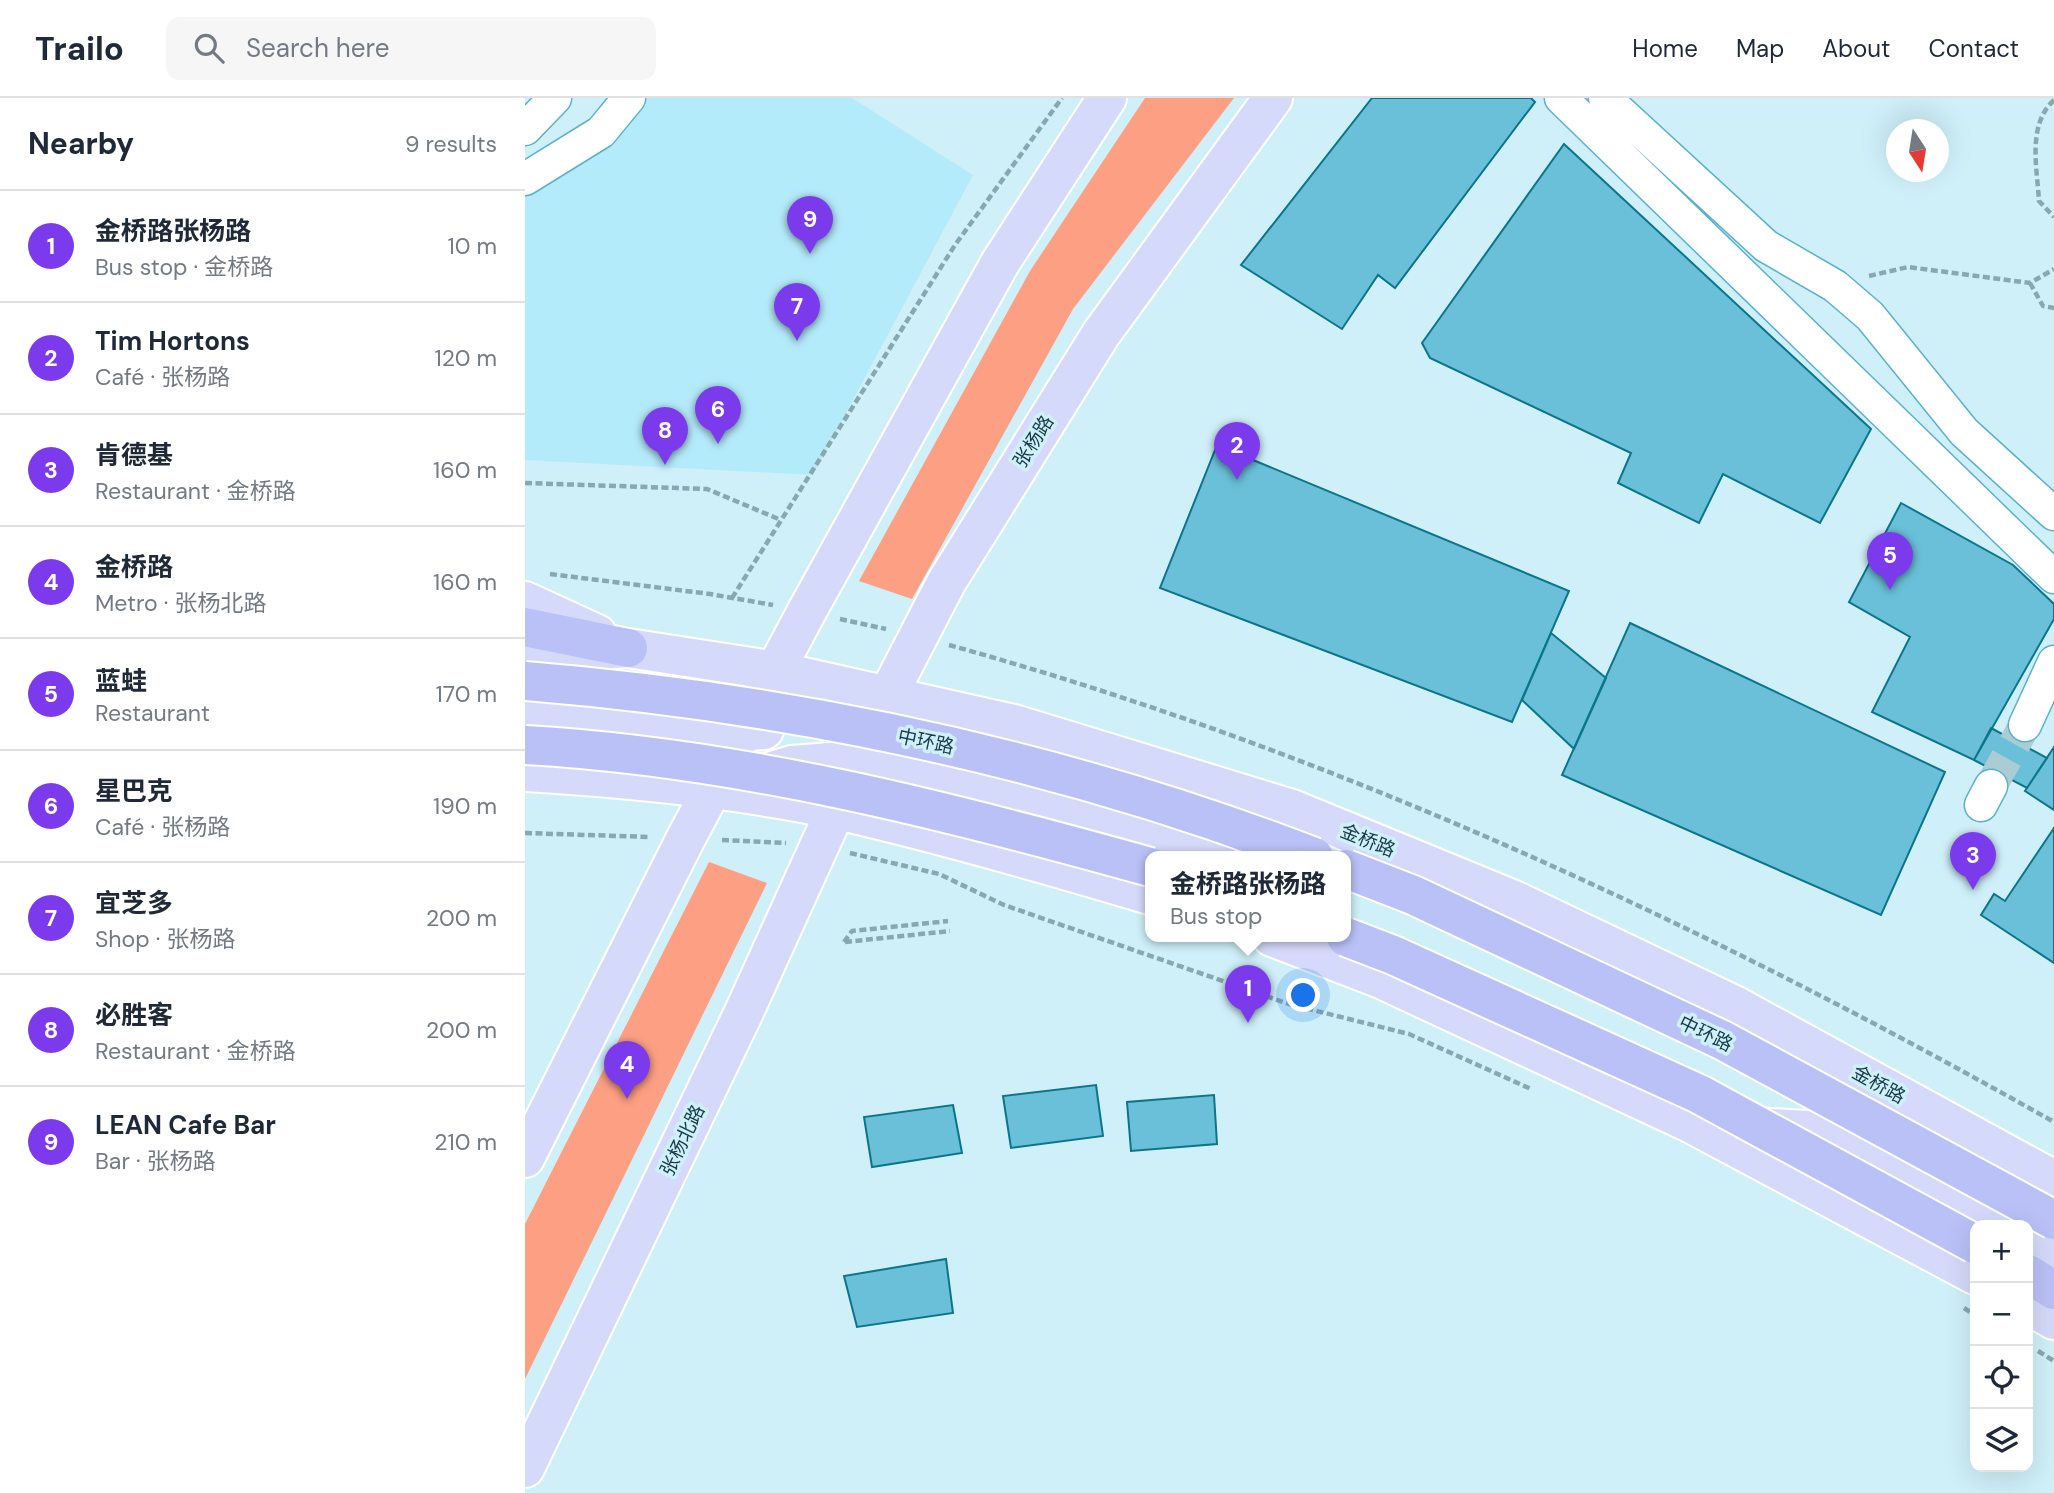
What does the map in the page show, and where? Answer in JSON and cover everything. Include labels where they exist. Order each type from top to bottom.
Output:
[{"type":"highway","points":[[525,627],[628,648]]},
{"type":"highway","name":"中环路","points":[[525,681],[595,687],[803,716],[1011,759],[1217,820],[1298,851]]},
{"type":"highway","points":[[525,745],[582,748],[786,777],[991,822],[1145,866]]},
{"type":"highway","name":"中环路","points":[[1351,871],[1413,895],[1722,1040],[1981,1178],[2054,1220]]},
{"type":"highway","points":[[1351,939],[1393,955],[1699,1094],[1970,1241]]},
{"type":"highway","points":[[2033,1278],[2054,1290]]},
{"type":"main road","points":[[525,1158],[710,791],[1000,263],[1107,98]]},
{"type":"main road","name":"张杨路","points":[[834,810],[887,697],[961,555],[1101,334],[1273,98]]},
{"type":"main road","name":"金桥路","points":[[525,601],[628,648]]},
{"type":"main road","name":"金桥路","points":[[525,654],[628,648],[776,671],[1014,724],[1293,809],[1514,901],[1736,1006],[2054,1180]]},
{"type":"main road","points":[[525,711],[680,729],[743,732],[809,725],[887,697]]},
{"type":"main road","points":[[710,791],[792,765],[857,760],[888,764],[1032,801],[1197,851]]},
{"type":"main road","points":[[525,772],[710,791],[834,810],[1024,858],[1145,894]]},
{"type":"main road","name":"张杨北路","points":[[525,1468],[738,1024],[834,810]]},
{"type":"main road","points":[[1351,888],[1514,901]]},
{"type":"main road","points":[[1285,942],[1381,979],[1690,1124],[1964,1288]]},
{"type":"main road","points":[[1690,1124],[1807,1130],[1871,1149],[2000,1220]]},
{"type":"main road","points":[[2033,1239],[2054,1252]]},
{"type":"main road","points":[[2033,1308],[2054,1320]]},
{"type":"street","points":[[525,129],[555,98]]},
{"type":"street","points":[[525,179],[601,132],[628,98]]},
{"type":"street","points":[[1561,98],[2054,577]]},
{"type":"street","points":[[1605,98],[1766,246],[1840,290],[1870,316],[1964,432],[2054,514]]},
{"type":"street","points":[[2025,725],[2054,662]]},
{"type":"path","points":[[732,598],[955,245],[1062,98]]},
{"type":"path","points":[[2054,100],[2044,109],[2036,126],[2039,201],[2054,217]]},
{"type":"path","points":[[1840,290],[1877,272],[1908,267],[2030,283],[2054,268]]},
{"type":"path","points":[[2030,283],[2043,306],[2054,309]]},
{"type":"path","points":[[525,483],[707,489],[781,520]]},
{"type":"path","points":[[525,833],[819,845],[939,874],[1005,905],[1289,1004],[1409,1034],[1537,1091]]},
{"type":"path","points":[[949,921],[852,931],[844,942],[950,931]]},
{"type":"path","points":[[2033,1349],[2054,1361]]},
{"type":"shaded area","points":[[628,98],[852,98],[973,175],[813,475],[525,460],[525,192]]},
{"type":"shaded area","points":[[1145,98],[1234,98],[1073,309],[912,599],[859,581],[1030,271]]},
{"type":"shaded area","points":[[709,862],[767,883],[525,1379],[525,1224]]},
{"type":"building","points":[[1372,98],[1531,98],[1535,102],[1395,288],[1378,275],[1342,329],[1241,265]]},
{"type":"building","points":[[1564,144],[1871,429],[1820,523],[1723,474],[1699,523],[1618,483],[1631,453],[1430,358],[1422,343]]},
{"type":"building","points":[[1217,445],[1569,591],[1512,722],[1160,588]]},
{"type":"building","points":[[1901,503],[2013,565],[2054,604],[2054,619],[1974,760],[1872,712],[1910,637],[1849,602]]},
{"type":"building","points":[[1630,623],[1945,772],[1881,915],[1562,775]]},
{"type":"building","points":[[1551,633],[1606,678],[1574,749],[1522,700]]},
{"type":"building","points":[[1991,728],[2047,758],[2027,788],[1974,760]]},
{"type":"building","points":[[2054,747],[2054,810],[2025,791]]},
{"type":"building","points":[[2054,828],[2054,963],[1981,915],[1994,894],[2005,901]]},
{"type":"building","points":[[1096,1085],[1103,1136],[1011,1148],[1003,1096]]},
{"type":"building","points":[[1214,1095],[1217,1144],[1131,1151],[1127,1102]]},
{"type":"building","points":[[953,1105],[962,1153],[872,1167],[864,1117]]},
{"type":"building","points":[[946,1259],[953,1313],[857,1327],[844,1276]]},
{"type":"tunnel","points":[[1991,786],[2025,725]]},
{"type":"place","name":"LEAN Cafe Bar","points":[[810,254]]},
{"type":"place","name":"宜芝多","points":[[797,341]]},
{"type":"place","name":"星巴克","points":[[718,444]]},
{"type":"place","name":"必胜客","points":[[665,465]]},
{"type":"place","name":"Tim Hortons","points":[[1237,480]]},
{"type":"place","name":"蓝蛙","points":[[1890,590]]},
{"type":"place","name":"肯德基","points":[[1973,890]]},
{"type":"place","name":"金桥路张杨路","points":[[1248,1023]]},
{"type":"place","name":"金桥路","points":[[627,1099]]}]
